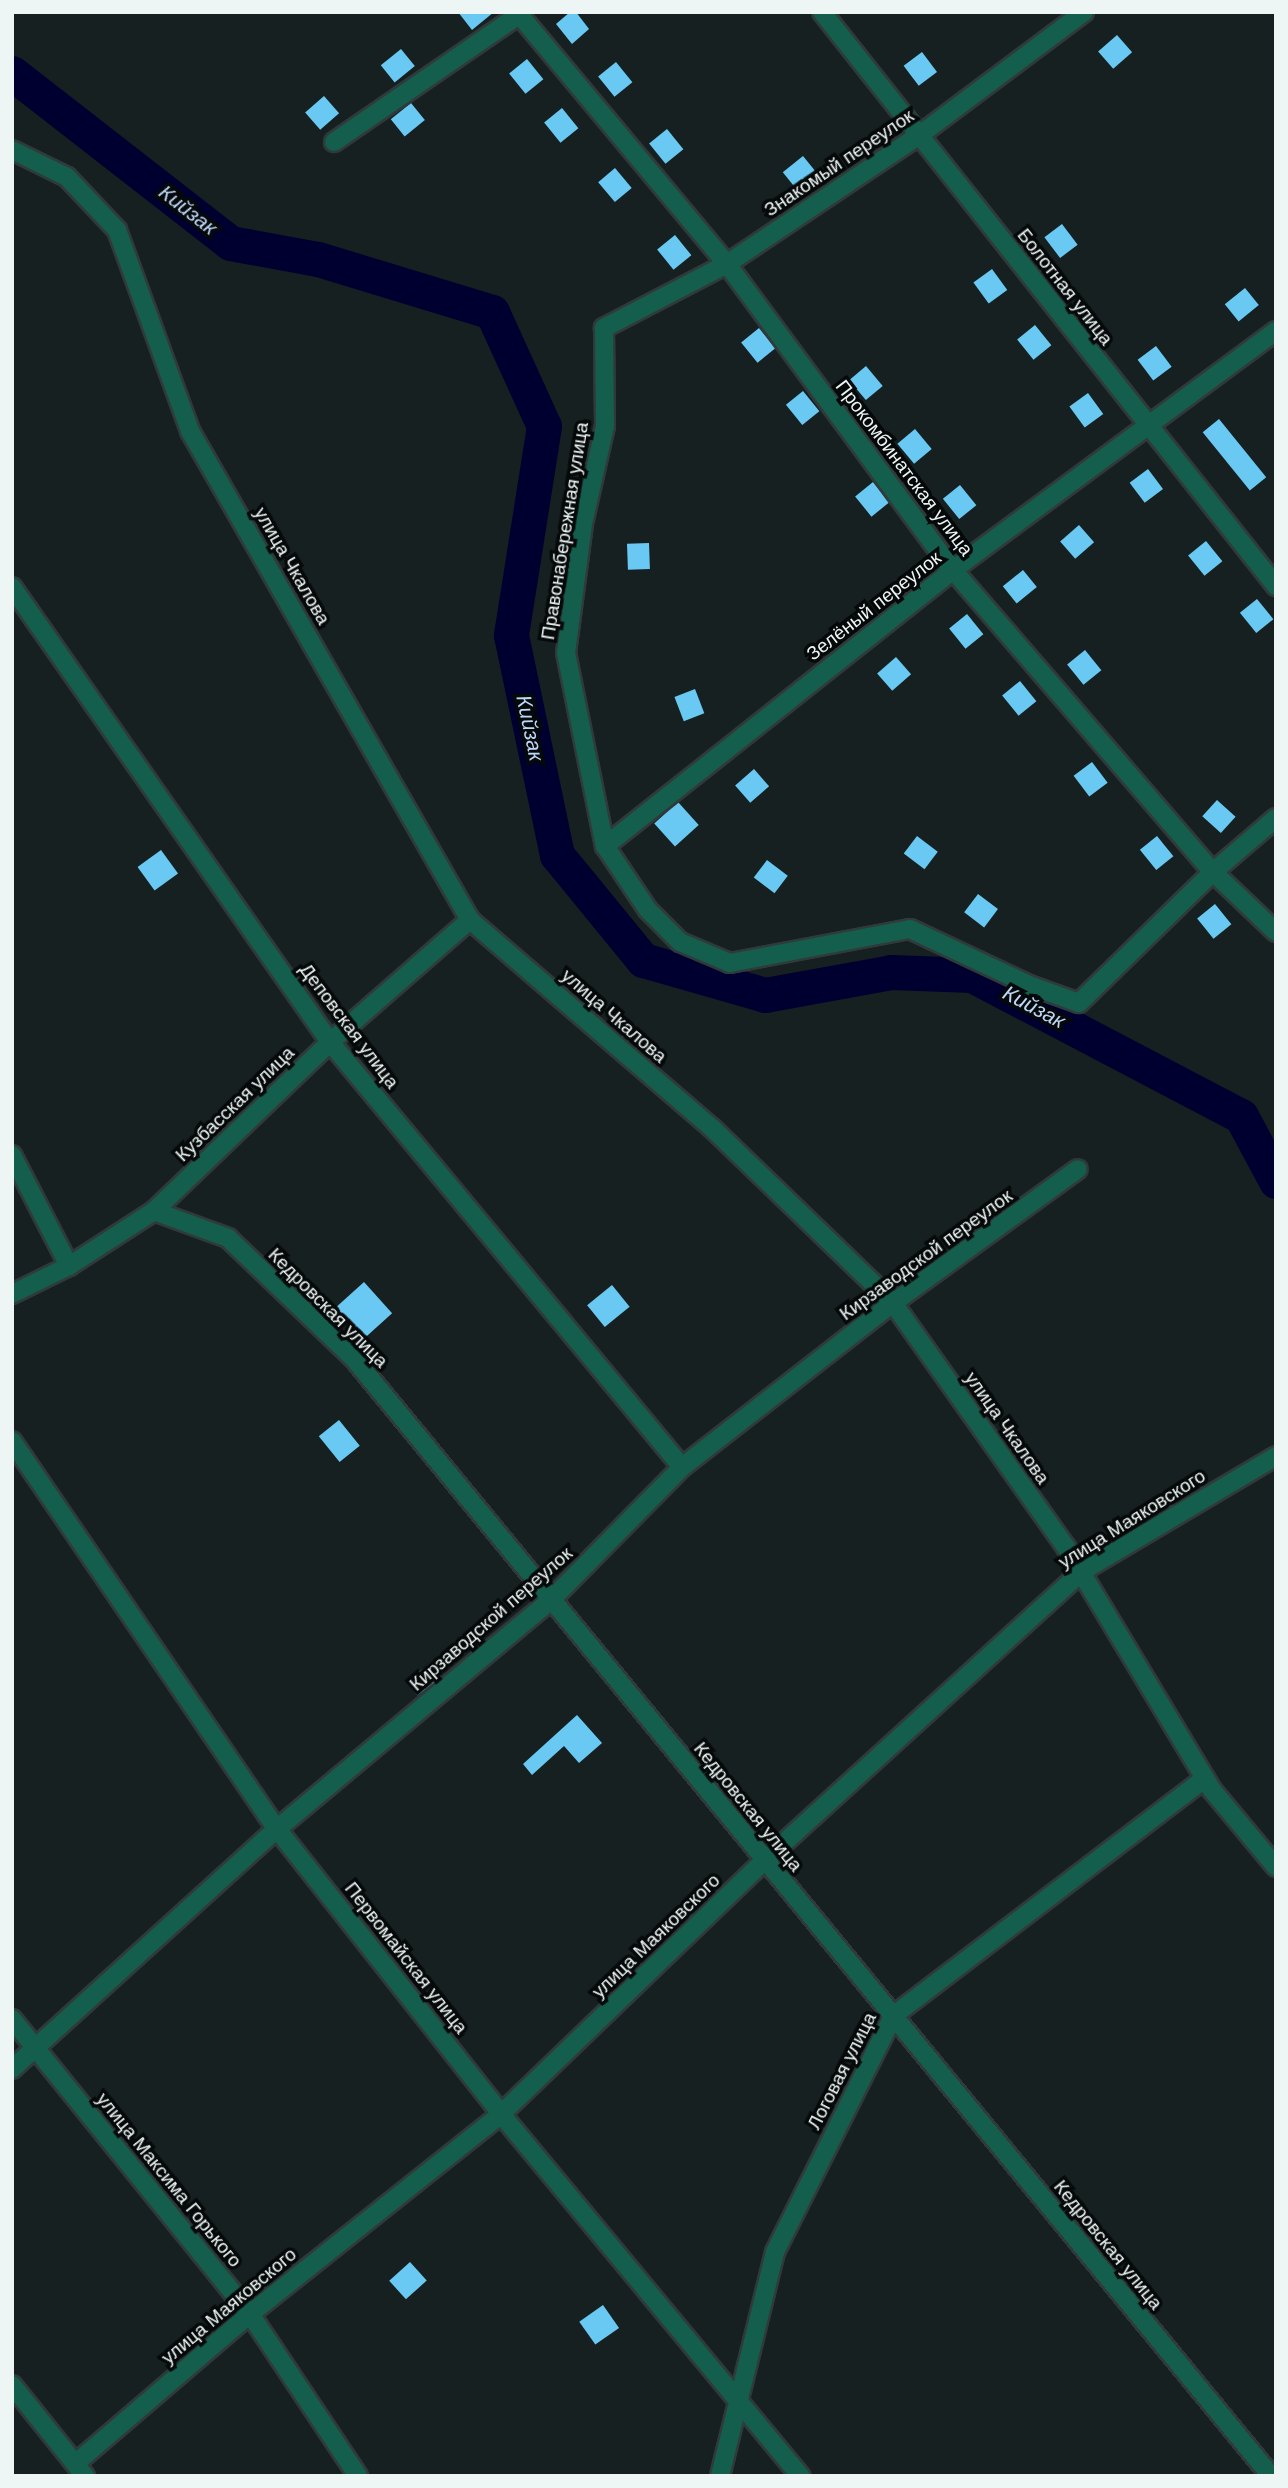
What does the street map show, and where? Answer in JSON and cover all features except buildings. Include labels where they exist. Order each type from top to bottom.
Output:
[{"type":"street","name":"Болотная улица","points":[[822,12],[921,134],[1145,426],[1276,586]]},
{"type":"street","name":"Знакомый переулок","points":[[604,328],[727,264],[921,134],[1084,12]]},
{"type":"street","points":[[334,142],[519,13]]},
{"type":"street","name":"Прокомбинатская улица","points":[[519,13],[727,264],[953,570],[1213,872],[1276,932]]},
{"type":"street","name":"улица Чкалова","points":[[12,150],[68,177],[117,230],[190,431],[470,920],[712,1128],[893,1303],[1080,1572],[1205,1778],[1276,1867]]},
{"type":"street","name":"Правонабережная улица","points":[[604,328],[605,426],[583,524],[566,653],[605,846],[648,910],[680,942],[730,963],[910,929],[1079,1003],[1213,872]]},
{"type":"street","name":"Зелёный переулок","points":[[605,846],[953,570],[1276,331]]},
{"type":"street","name":"Деповская улица","points":[[12,587],[330,1042],[681,1467]]},
{"type":"street","points":[[1213,872],[1276,818]]},
{"type":"street","name":"Кузбасская улица","points":[[12,1294],[69,1266],[154,1211],[330,1042],[470,920]]},
{"type":"street","points":[[12,1155],[69,1266]]},
{"type":"street","name":"Кирзаводской переулок","points":[[12,2068],[277,1829],[551,1600],[681,1467],[893,1303],[1078,1169]]},
{"type":"street","name":"Кедровская улица","points":[[154,1211],[228,1238],[355,1360],[1271,2476]]},
{"type":"street","name":"Первомайская улица","points":[[12,1441],[277,1829],[501,2114],[740,2399],[800,2476]]},
{"type":"street","name":"улица Маяковского","points":[[81,2469],[250,2314],[501,2114],[765,1860],[1080,1572],[1276,1456]]},
{"type":"street","name":"Логовая улица","points":[[720,2476],[775,2252],[893,2016],[1205,1778]]},
{"type":"street","name":"улица Максима Горького","points":[[12,2019],[250,2314],[358,2476]]},
{"type":"street","points":[[12,2385],[81,2469]]},
{"type":"waterway","name":"Кийзак","points":[[12,73],[230,243],[318,259],[492,312],[544,426],[511,635],[557,855],[643,960],[765,995],[891,972],[972,975],[1241,1116],[1276,1181]]}]
